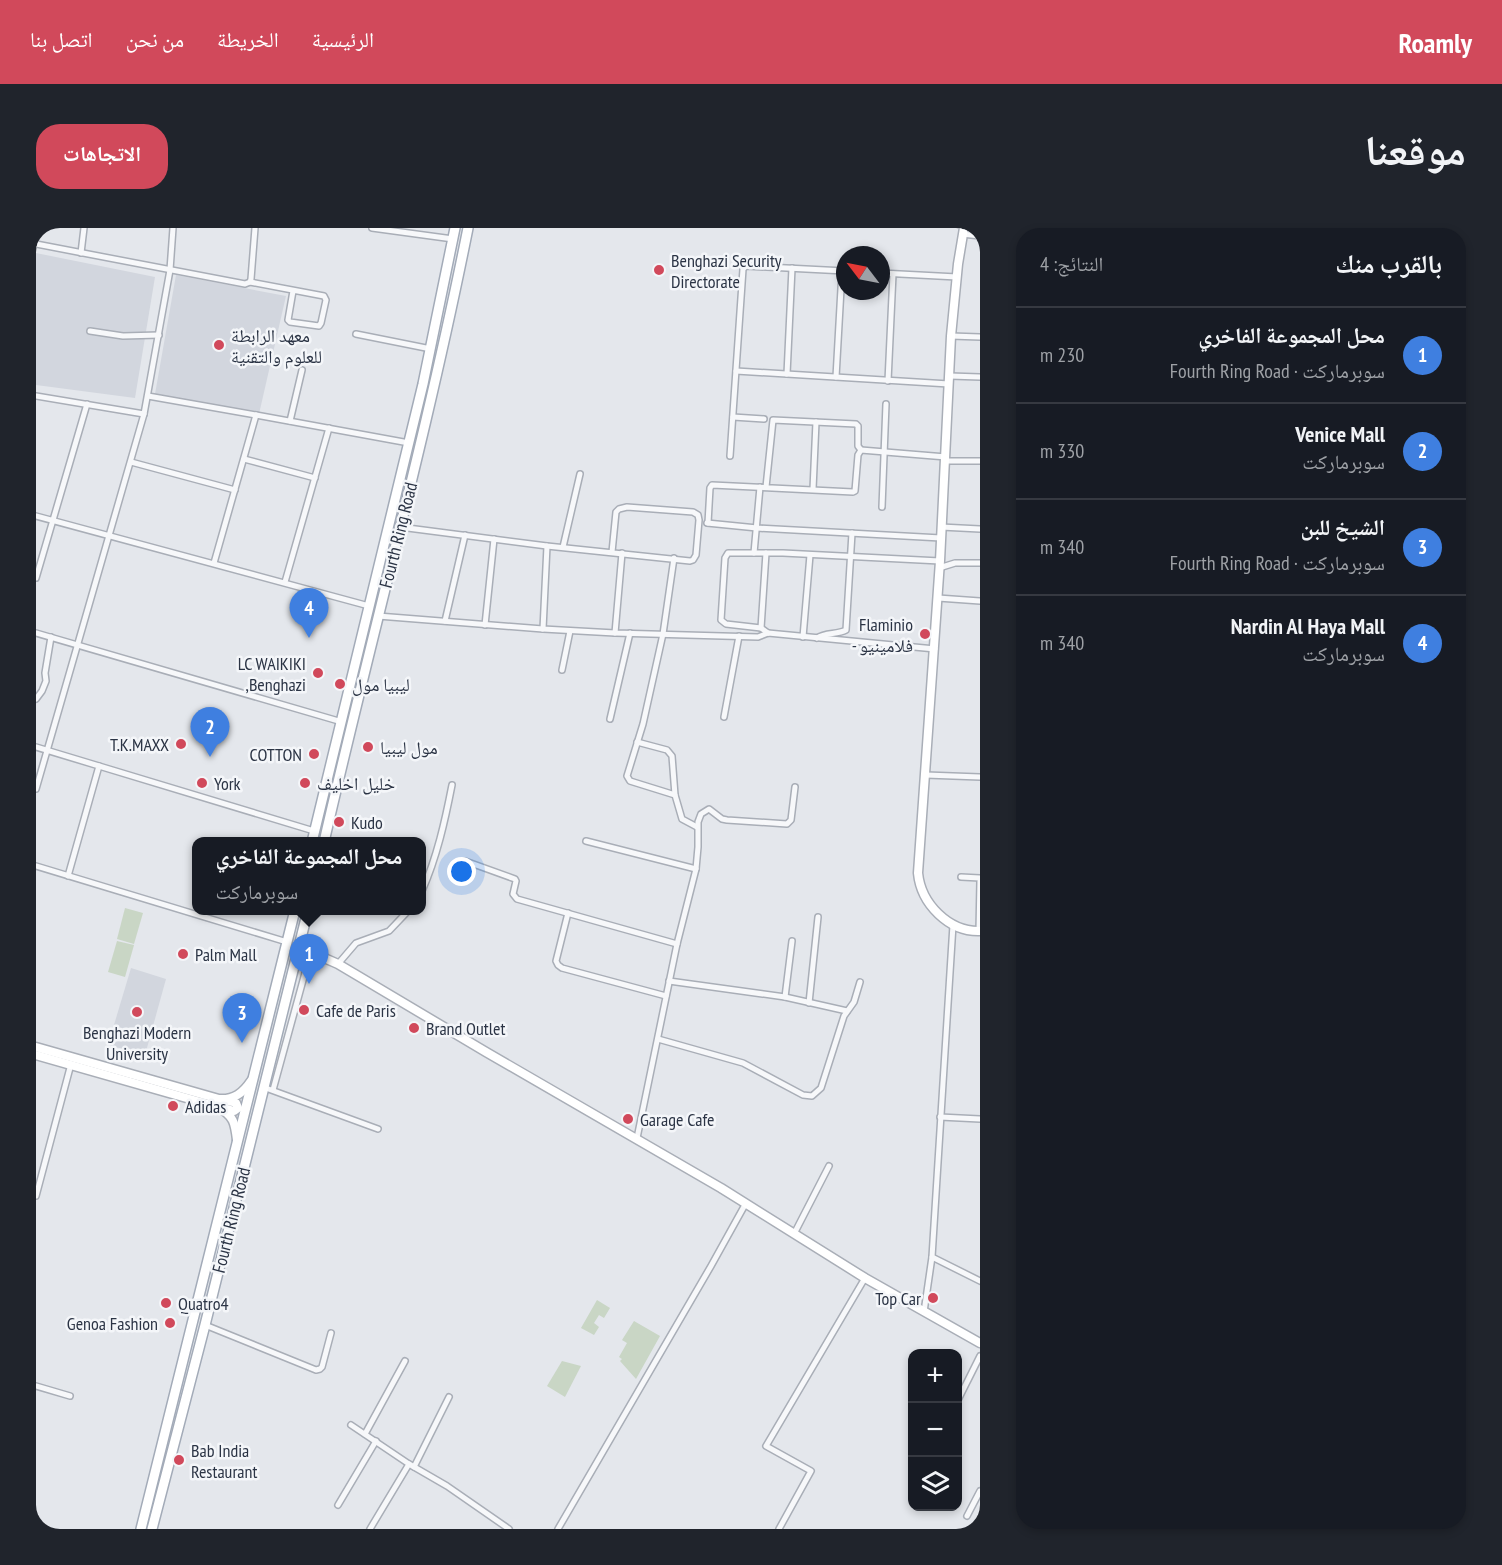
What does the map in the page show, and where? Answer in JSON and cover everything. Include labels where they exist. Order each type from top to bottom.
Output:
[{"type":"main road","name":"Fourth Ring Road","points":[[313,837],[431,349],[455,228]]},
{"type":"main road","name":"Fourth Ring Road","points":[[325,837],[447,333],[468,228]]},
{"type":"main road","points":[[378,569],[389,572]]},
{"type":"main road","name":"Fourth Ring Road","points":[[141,1529],[295,915]]},
{"type":"main road","name":"Fourth Ring Road","points":[[152,1529],[307,915]]},
{"type":"street","points":[[81,253],[84,228]]},
{"type":"street","points":[[36,789],[144,414],[170,270],[173,228]]},
{"type":"street","points":[[250,282],[255,228]]},
{"type":"street","points":[[372,228],[453,239]]},
{"type":"street","points":[[961,877],[980,879],[979,931],[966,930],[953,925],[931,907],[923,894],[918,878],[935,649],[951,336],[963,231],[980,236]]},
{"type":"street","points":[[36,244],[245,284],[250,282],[325,297],[319,326],[288,320],[293,291]]},
{"type":"street","points":[[730,456],[743,269],[747,266],[836,271]]},
{"type":"street","points":[[787,374],[792,268]]},
{"type":"street","points":[[890,274],[957,277]]},
{"type":"street","points":[[888,381],[893,274]]},
{"type":"street","points":[[836,377],[842,300]]},
{"type":"street","points":[[90,331],[123,336],[159,335]]},
{"type":"street","points":[[356,334],[431,349]]},
{"type":"street","points":[[951,336],[980,337]]},
{"type":"street","points":[[290,421],[302,370]]},
{"type":"street","points":[[736,370],[888,381],[980,377]]},
{"type":"street","points":[[36,396],[144,414]]},
{"type":"street","points":[[148,396],[409,443]]},
{"type":"street","points":[[36,578],[87,404]]},
{"type":"street","points":[[882,507],[886,404]]},
{"type":"street","points":[[214,563],[256,415]]},
{"type":"street","points":[[733,417],[764,419]]},
{"type":"street","points":[[754,553],[773,420],[857,425],[859,427],[858,446],[861,450]]},
{"type":"street","points":[[813,489],[816,422]]},
{"type":"street","points":[[285,582],[330,428]]},
{"type":"street","points":[[861,450],[980,461]]},
{"type":"street","points":[[708,523],[711,486],[853,492],[855,491],[858,455],[861,450]]},
{"type":"street","points":[[244,459],[315,478]]},
{"type":"street","points":[[131,462],[235,490]]},
{"type":"street","points":[[563,547],[580,474]]},
{"type":"street","points":[[400,527],[547,546],[690,561],[696,555],[698,515],[693,512],[622,508],[616,512],[612,552]]},
{"type":"street","points":[[36,516],[369,606]]},
{"type":"street","points":[[699,522],[757,528],[941,538]]},
{"type":"street","points":[[941,527],[980,528]]},
{"type":"street","points":[[817,638],[826,633],[846,630],[852,533]]},
{"type":"street","points":[[445,621],[465,535]]},
{"type":"street","points":[[484,624],[494,539]]},
{"type":"street","points":[[543,629],[547,546]]},
{"type":"street","points":[[615,633],[622,553]]},
{"type":"street","points":[[761,628],[766,553]]},
{"type":"street","points":[[768,633],[761,628],[724,624],[721,620],[726,555],[766,553],[940,564],[980,563]]},
{"type":"street","points":[[803,637],[810,555]]},
{"type":"street","points":[[674,558],[663,634],[627,774],[628,780],[675,795]]},
{"type":"street","points":[[938,598],[980,601]]},
{"type":"street","points":[[378,616],[615,633],[758,637],[768,633],[935,649]]},
{"type":"street","points":[[562,670],[570,631]]},
{"type":"street","points":[[36,633],[342,722]]},
{"type":"street","points":[[610,719],[630,633]]},
{"type":"street","points":[[724,717],[739,636]]},
{"type":"street","points":[[36,699],[46,681],[45,673],[51,637]]},
{"type":"street","points":[[637,742],[670,752],[675,795],[682,819],[697,827]]},
{"type":"street","points":[[36,747],[314,831]]},
{"type":"street","points":[[68,876],[99,766]]},
{"type":"street","points":[[926,775],[980,777]]},
{"type":"street","points":[[426,882],[447,813],[452,785]]},
{"type":"street","points":[[637,1138],[677,944],[696,869],[699,847],[697,827],[700,816],[707,809],[726,820],[787,824],[791,820],[795,787]]},
{"type":"street","points":[[586,841],[696,869]]},
{"type":"street","points":[[465,861],[515,879],[513,894],[517,899],[677,944]]},
{"type":"street","points":[[36,866],[192,913]]},
{"type":"street","points":[[568,913],[556,961],[561,968],[666,996]]},
{"type":"street","points":[[198,915],[288,942]]},
{"type":"street","points":[[338,964],[356,943],[389,931],[404,915]]},
{"type":"street","points":[[809,1003],[818,917]]},
{"type":"street","points":[[924,1312],[932,1257],[953,925]]},
{"type":"street","points":[[785,998],[792,941]]},
{"type":"street","points":[[299,947],[338,964],[637,1138],[865,1278],[980,1343]]},
{"type":"street","points":[[273,1090],[312,951]]},
{"type":"street","points":[[669,981],[785,998],[847,1011]]},
{"type":"street","points":[[658,1039],[741,1063],[809,1097],[821,1088],[847,1011],[854,1002],[860,982]]},
{"type":"street","points":[[36,1047],[72,1062]]},
{"type":"street","points":[[36,1055],[72,1062],[220,1103],[233,1119],[238,1143]]},
{"type":"street","points":[[36,1196],[72,1062]]},
{"type":"street","points":[[220,1103],[245,1090],[253,1078]]},
{"type":"street","points":[[263,1087],[378,1129]]},
{"type":"street","points":[[940,1117],[980,1119]]},
{"type":"street","points":[[794,1234],[829,1166]]},
{"type":"street","points":[[558,1529],[746,1203]]},
{"type":"street","points":[[932,1257],[980,1281]]},
{"type":"street","points":[[779,1529],[811,1471],[766,1446],[865,1278]]},
{"type":"street","points":[[205,1325],[318,1370],[322,1367],[331,1333]]},
{"type":"street","points":[[962,1390],[980,1356]]},
{"type":"street","points":[[365,1434],[405,1361]]},
{"type":"street","points":[[36,1386],[70,1396]]},
{"type":"street","points":[[370,1529],[411,1465],[450,1397]]},
{"type":"street","points":[[351,1425],[447,1486],[509,1529]]},
{"type":"street","points":[[338,1505],[376,1441]]},
{"type":"street","points":[[967,1516],[980,1491]]},
{"type":"shaded area","points":[[36,253],[155,277],[135,398],[36,385]]},
{"type":"shaded area","name":"معهد الرابطة للعلوم والتقنية","points":[[176,275],[286,296],[259,414],[155,394]]},
{"type":"shaded area","name":"Benghazi Modern University","points":[[131,968],[166,979],[145,1055],[108,1045]]},
{"type":"green space","points":[[125,908],[143,913],[134,944],[117,939]]},
{"type":"green space","points":[[117,941],[134,945],[125,977],[108,972]]},
{"type":"green space","points":[[597,1300],[610,1308],[604,1318],[599,1315],[594,1323],[599,1327],[594,1335],[581,1328]]},
{"type":"green space","points":[[634,1321],[660,1336],[636,1379],[619,1357],[627,1343],[622,1340]]},
{"type":"green space","points":[[562,1361],[581,1366],[565,1397],[547,1386]]},
{"type":"place","name":"Benghazi Security Directorate","points":[[659,270]]},
{"type":"place","name":"معهد الرابطة للعلوم والتقنية","points":[[219,345]]},
{"type":"place","name":"Flaminio - فلامينيو","points":[[925,634]]},
{"type":"place","name":"Nardin Al Haya Mall","points":[[309,638]]},
{"type":"place","name":"LC WAIKIKI ,Benghazi","points":[[318,673]]},
{"type":"place","name":"ليبيا مول","points":[[340,684]]},
{"type":"place","name":"T.K.MAXX","points":[[181,744]]},
{"type":"place","name":"مول ليبيا","points":[[368,747]]},
{"type":"place","name":"COTTON","points":[[314,754]]},
{"type":"place","name":"Venice Mall","points":[[210,757]]},
{"type":"place","name":"York","points":[[202,783]]},
{"type":"place","name":"خليل اخليف","points":[[305,783]]},
{"type":"place","name":"Kudo","points":[[339,822]]},
{"type":"place","name":"Palm Mall","points":[[183,954]]},
{"type":"place","name":"محل المجموعة الفاخري","points":[[309,984]]},
{"type":"place","name":"Cafe de Paris","points":[[304,1010]]},
{"type":"place","name":"Benghazi Modern University","points":[[137,1012]]},
{"type":"place","name":"Brand Outlet","points":[[414,1028]]},
{"type":"place","name":"الشيخ للبن","points":[[242,1043]]},
{"type":"place","name":"Adidas","points":[[173,1106]]},
{"type":"place","name":"Garage Cafe","points":[[628,1119]]},
{"type":"place","name":"Top Car","points":[[933,1298]]},
{"type":"place","name":"Quatro4","points":[[166,1303]]},
{"type":"place","name":"Genoa Fashion","points":[[170,1323]]},
{"type":"place","name":"Bab India Restaurant","points":[[179,1460]]}]
